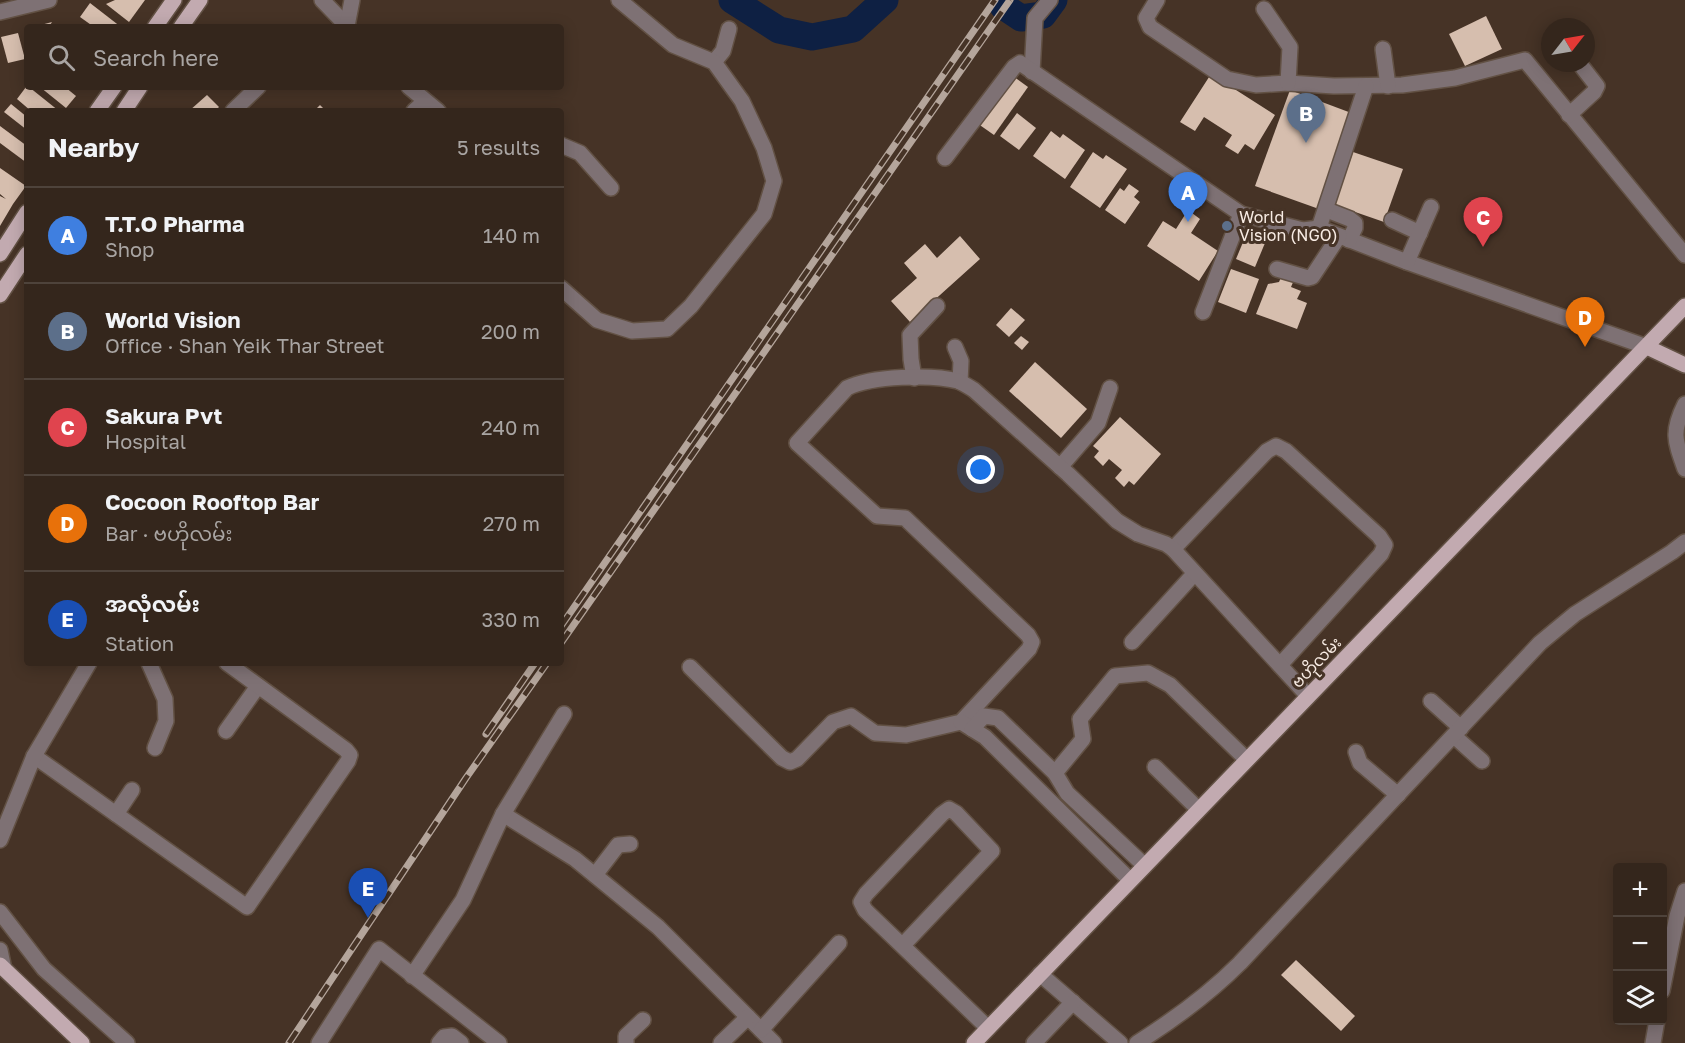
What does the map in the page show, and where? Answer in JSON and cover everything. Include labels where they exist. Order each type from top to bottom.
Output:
[{"type":"main road","points":[[157,24],[174,0]]},
{"type":"main road","points":[[183,24],[200,0]]},
{"type":"main road","points":[[99,108],[112,90]]},
{"type":"main road","points":[[126,108],[138,90]]},
{"type":"main road","points":[[0,254],[24,218]]},
{"type":"main road","points":[[0,295],[24,259]]},
{"type":"main road","name":"ဗဟိုလမ်း","points":[[974,1043],[1143,865],[1685,306]]},
{"type":"main road","points":[[1647,347],[1685,365]]},
{"type":"main road","points":[[2,967],[82,1043]]},
{"type":"street","points":[[0,12],[50,0]]},
{"type":"street","points":[[322,0],[345,24]]},
{"type":"street","points":[[347,24],[352,0]]},
{"type":"street","points":[[564,291],[597,320],[632,331],[667,328],[690,306],[764,214],[774,181],[764,148],[742,101],[714,62],[673,45],[619,0]]},
{"type":"street","points":[[1032,72],[1035,18],[1050,0]]},
{"type":"street","points":[[1157,0],[1146,18],[1150,27],[1227,79],[1256,85],[1287,83],[1388,86],[1455,78],[1525,60],[1685,255]]},
{"type":"street","points":[[1263,9],[1290,47],[1287,83]]},
{"type":"street","points":[[714,62],[723,51],[729,29]]},
{"type":"street","points":[[1383,49],[1388,86]]},
{"type":"street","points":[[945,158],[1014,66],[1020,63],[1241,214],[1303,230],[1319,228],[1407,262],[1647,347]]},
{"type":"street","points":[[1569,115],[1594,92],[1597,86],[1586,72]]},
{"type":"street","points":[[1319,228],[1327,210],[1366,86]]},
{"type":"street","points":[[236,108],[255,90]]},
{"type":"street","points":[[410,90],[420,106]]},
{"type":"street","points":[[564,145],[580,153],[611,188]]},
{"type":"street","points":[[1407,262],[1431,207]]},
{"type":"street","points":[[1277,268],[1308,279],[1312,277],[1355,228],[1355,223],[1350,219],[1327,210]]},
{"type":"street","points":[[1203,312],[1241,214]]},
{"type":"street","points":[[1392,220],[1420,233]]},
{"type":"street","points":[[914,378],[910,335],[937,306]]},
{"type":"street","points":[[955,347],[961,362],[960,382]]},
{"type":"street","points":[[966,725],[1029,649],[1032,642],[1028,635],[905,518],[877,516],[796,443],[847,388],[857,383],[867,380],[946,379],[960,382],[974,390],[1117,521],[1138,534],[1173,549],[1308,696]]},
{"type":"street","points":[[1060,467],[1098,423],[1110,388]]},
{"type":"street","points":[[1684,466],[1675,440],[1677,419],[1685,404]]},
{"type":"street","points":[[1173,549],[1267,451],[1276,446],[1286,451],[1379,536],[1385,545],[1381,554],[1280,665]]},
{"type":"street","points":[[1137,1043],[1171,1022],[1211,991],[1540,643],[1575,614],[1685,542]]},
{"type":"street","points":[[1132,642],[1194,574]]},
{"type":"street","points":[[0,840],[34,756],[87,666]]},
{"type":"street","points":[[150,666],[165,699],[165,721],[155,748]]},
{"type":"street","points":[[34,756],[247,907],[350,755],[231,666]]},
{"type":"street","points":[[690,667],[782,758],[790,762],[797,759],[833,722],[851,716],[875,733],[906,735],[966,725],[984,716],[998,718],[1055,773],[1067,793],[1143,865]]},
{"type":"street","points":[[1055,773],[1083,740],[1080,719],[1115,676],[1148,673],[1170,685],[1246,759]]},
{"type":"street","points":[[226,731],[258,686]]},
{"type":"street","points":[[1431,701],[1482,761]]},
{"type":"street","points":[[412,976],[463,900],[503,814],[564,714]]},
{"type":"street","points":[[966,725],[985,737],[1130,879]]},
{"type":"street","points":[[1356,752],[1360,763],[1398,795]]},
{"type":"street","points":[[1155,767],[1198,809]]},
{"type":"street","points":[[116,814],[132,790]]},
{"type":"street","points":[[903,945],[992,851],[956,813],[949,809],[873,886],[861,902],[865,910],[988,1028]]},
{"type":"street","points":[[503,814],[575,859],[658,927],[774,1043]]},
{"type":"street","points":[[595,875],[618,845],[630,844]]},
{"type":"street","points":[[1666,971],[1677,916],[1685,891]]},
{"type":"street","points":[[0,912],[44,969],[127,1043]]},
{"type":"street","points":[[761,1030],[839,943]]},
{"type":"street","points":[[323,1042],[379,949],[499,1043]]},
{"type":"street","points":[[0,950],[2,967]]},
{"type":"street","points":[[1040,974],[1120,1043]]},
{"type":"street","points":[[1034,1043],[1073,1002]]},
{"type":"street","points":[[721,1043],[748,1017]]},
{"type":"street","points":[[626,1043],[626,1036],[643,1020]]},
{"type":"street","points":[[1653,1043],[1656,1025]]},
{"type":"street","points":[[439,1043],[444,1037],[452,1036],[461,1043]]},
{"type":"building","points":[[115,0],[145,0],[129,22],[106,4]]},
{"type":"building","points":[[90,3],[117,24],[90,24],[80,17]]},
{"type":"building","points":[[1486,16],[1502,49],[1465,66],[1449,34]]},
{"type":"building","points":[[18,33],[24,59],[8,63],[1,37]]},
{"type":"building","points":[[1009,73],[1028,87],[994,135],[974,121]]},
{"type":"building","points":[[1211,74],[1275,115],[1254,150],[1245,144],[1238,154],[1225,146],[1232,135],[1204,117],[1195,131],[1180,122]]},
{"type":"building","points":[[24,90],[33,90],[55,108],[28,108],[17,99]]},
{"type":"building","points":[[44,90],[69,90],[76,96],[66,108]]},
{"type":"building","points":[[1290,90],[1354,114],[1319,209],[1255,186]]},
{"type":"building","points":[[207,95],[219,107],[218,108],[192,108]]},
{"type":"building","points":[[11,104],[24,115],[24,128],[4,112]]},
{"type":"building","points":[[1017,113],[1036,128],[1019,150],[1000,136]]},
{"type":"building","points":[[0,126],[24,144],[24,161],[0,143]]},
{"type":"building","points":[[1051,131],[1060,138],[1063,134],[1085,150],[1065,179],[1033,156]]},
{"type":"building","points":[[1093,152],[1103,159],[1106,155],[1127,169],[1100,208],[1070,187]]},
{"type":"building","points":[[1353,152],[1403,169],[1384,222],[1335,205]]},
{"type":"building","points":[[0,168],[24,185],[24,189],[0,226],[0,196],[6,199],[0,194]]},
{"type":"building","points":[[1129,184],[1139,191],[1134,197],[1140,202],[1125,224],[1105,210],[1120,188],[1124,191]]},
{"type":"building","points":[[1188,210],[1200,219],[1191,233],[1218,251],[1199,281],[1147,246],[1163,221],[1176,229]]},
{"type":"building","points":[[1246,235],[1265,243],[1255,267],[1236,259]]},
{"type":"building","points":[[960,236],[980,259],[910,322],[891,301],[917,278],[904,263],[925,244],[937,258]]},
{"type":"building","points":[[1231,269],[1259,279],[1246,313],[1218,302]]},
{"type":"building","points":[[1282,275],[1294,280],[1291,287],[1301,291],[1297,299],[1307,303],[1297,329],[1256,314],[1268,284],[1279,282]]},
{"type":"building","points":[[1011,308],[1025,320],[1009,337],[996,325]]},
{"type":"building","points":[[1021,336],[1029,342],[1022,350],[1014,343]]},
{"type":"building","points":[[1035,362],[1087,409],[1061,438],[1009,391]]},
{"type":"building","points":[[1120,417],[1161,454],[1134,485],[1129,481],[1124,487],[1115,478],[1122,470],[1109,459],[1103,466],[1094,457],[1099,451],[1093,446]]},
{"type":"building","points":[[1296,960],[1355,1016],[1341,1031],[1281,975]]},
{"type":"waterway","points":[[732,0],[779,30],[812,37],[853,29],[885,0]]},
{"type":"waterway","points":[[1003,6],[1021,18],[1043,15],[1054,0]]},
{"type":"railway","points":[[564,622],[995,0]]},
{"type":"railway","points":[[564,639],[1010,0]]},
{"type":"railway","points":[[486,734],[533,666]]},
{"type":"railway","points":[[289,1043],[466,778],[545,666]]},
{"type":"place","name":"World Vision","points":[[1306,143]]},
{"type":"place","name":"T.T.O Pharma","points":[[1188,222]]},
{"type":"place","name":"World Vision (NGO)","points":[[1227,226]]},
{"type":"place","name":"Sakura Pvt","points":[[1483,247]]},
{"type":"place","name":"Cocoon Rooftop Bar","points":[[1585,347]]},
{"type":"place","name":"အလုံလမ်း","points":[[368,918]]}]
